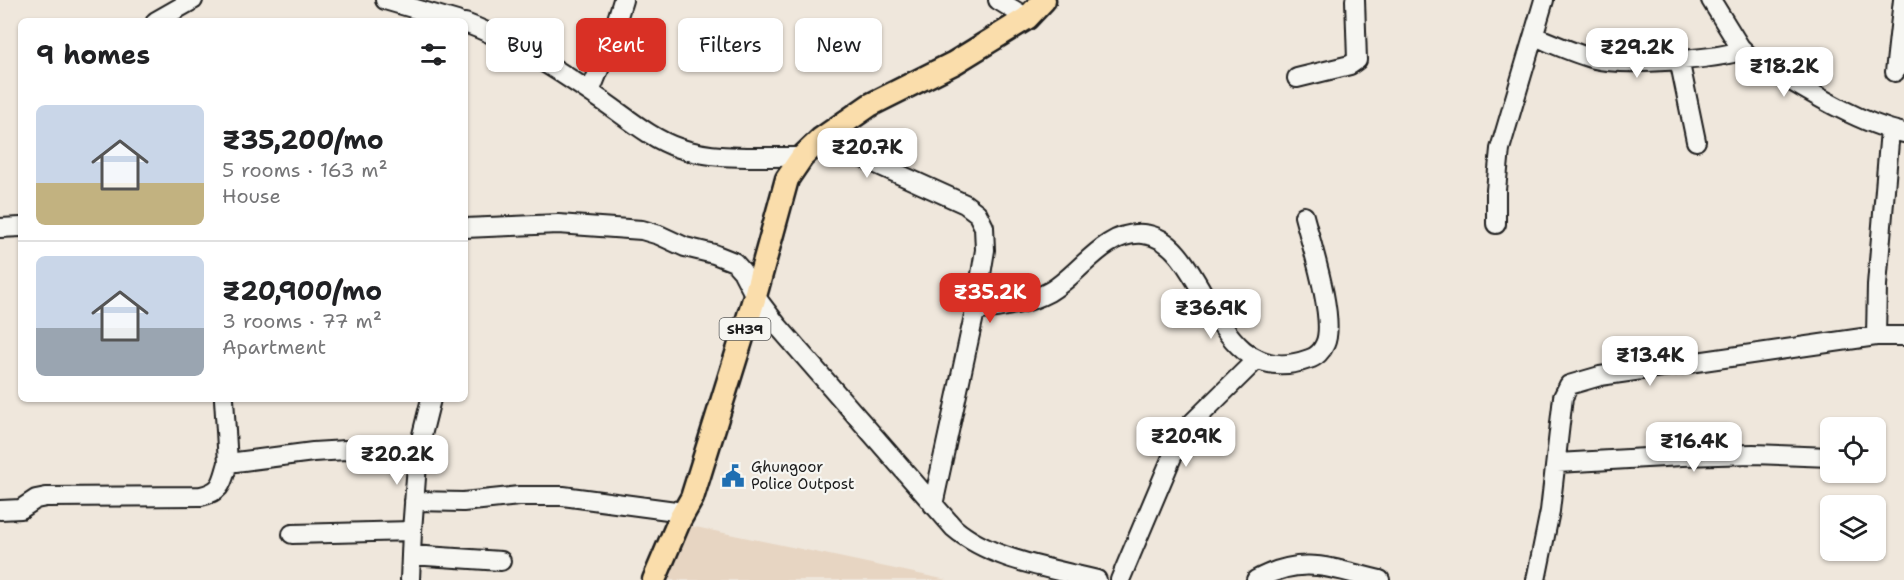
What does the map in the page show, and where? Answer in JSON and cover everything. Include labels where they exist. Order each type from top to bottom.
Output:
[{"type":"main road","name":"SH39","points":[[654,580],[683,512],[692,498],[755,296],[787,179],[802,157],[821,139],[870,105],[954,63],[1026,18],[1044,0]]},
{"type":"street","points":[[161,18],[193,0]]},
{"type":"street","points":[[385,0],[441,18]]},
{"type":"street","points":[[590,92],[609,45],[623,0]]},
{"type":"street","points":[[998,0],[1026,18]]},
{"type":"street","points":[[1298,78],[1350,65],[1357,60],[1355,0]]},
{"type":"street","points":[[1496,224],[1500,149],[1544,0]]},
{"type":"street","points":[[1711,0],[1749,56],[1826,101],[1897,131],[1877,285],[1876,336]]},
{"type":"street","points":[[1895,72],[1903,0]]},
{"type":"street","points":[[468,27],[502,38],[523,49],[637,124],[678,148],[714,156],[802,157]]},
{"type":"street","points":[[1534,36],[1587,56],[1618,62],[1726,55],[1743,50]]},
{"type":"street","points":[[1679,59],[1696,141]]},
{"type":"street","points":[[821,139],[965,204],[977,213],[984,226],[986,237],[975,311],[933,505]]},
{"type":"street","points":[[975,311],[1002,307],[1049,292],[1110,243],[1130,235],[1145,234],[1160,239],[1177,254],[1233,340],[1248,354],[1257,359],[1278,364],[1297,363],[1313,358],[1326,344],[1328,331],[1321,280],[1304,216]]},
{"type":"street","points":[[468,228],[558,225],[642,230],[685,247],[734,262],[742,271],[755,296],[810,364],[954,528],[967,539],[1004,555],[1097,580]]},
{"type":"street","points":[[0,228],[18,227]]},
{"type":"street","points":[[1536,580],[1550,511],[1563,397],[1566,389],[1574,382],[1600,376],[1876,336],[1904,336]]},
{"type":"street","points":[[1120,580],[1180,438],[1186,429],[1257,359]]},
{"type":"street","points":[[0,510],[21,509],[36,499],[46,497],[201,496],[214,493],[219,488],[228,463],[225,402]]},
{"type":"street","points":[[410,580],[418,451],[430,402]]},
{"type":"street","points":[[228,463],[313,452],[418,451]]},
{"type":"street","points":[[1557,463],[1753,454],[1820,457]]},
{"type":"street","points":[[414,501],[462,502],[519,496],[562,496],[683,512]]},
{"type":"street","points":[[292,534],[412,531]]},
{"type":"street","points":[[411,555],[501,561]]},
{"type":"street","points":[[1256,580],[1279,568],[1302,564],[1380,580]]},
{"type":"shaded area","points":[[676,523],[782,545],[947,580],[655,580]]},
{"type":"place","name":"Ghungoor Police Outpost","points":[[733,476]]}]
